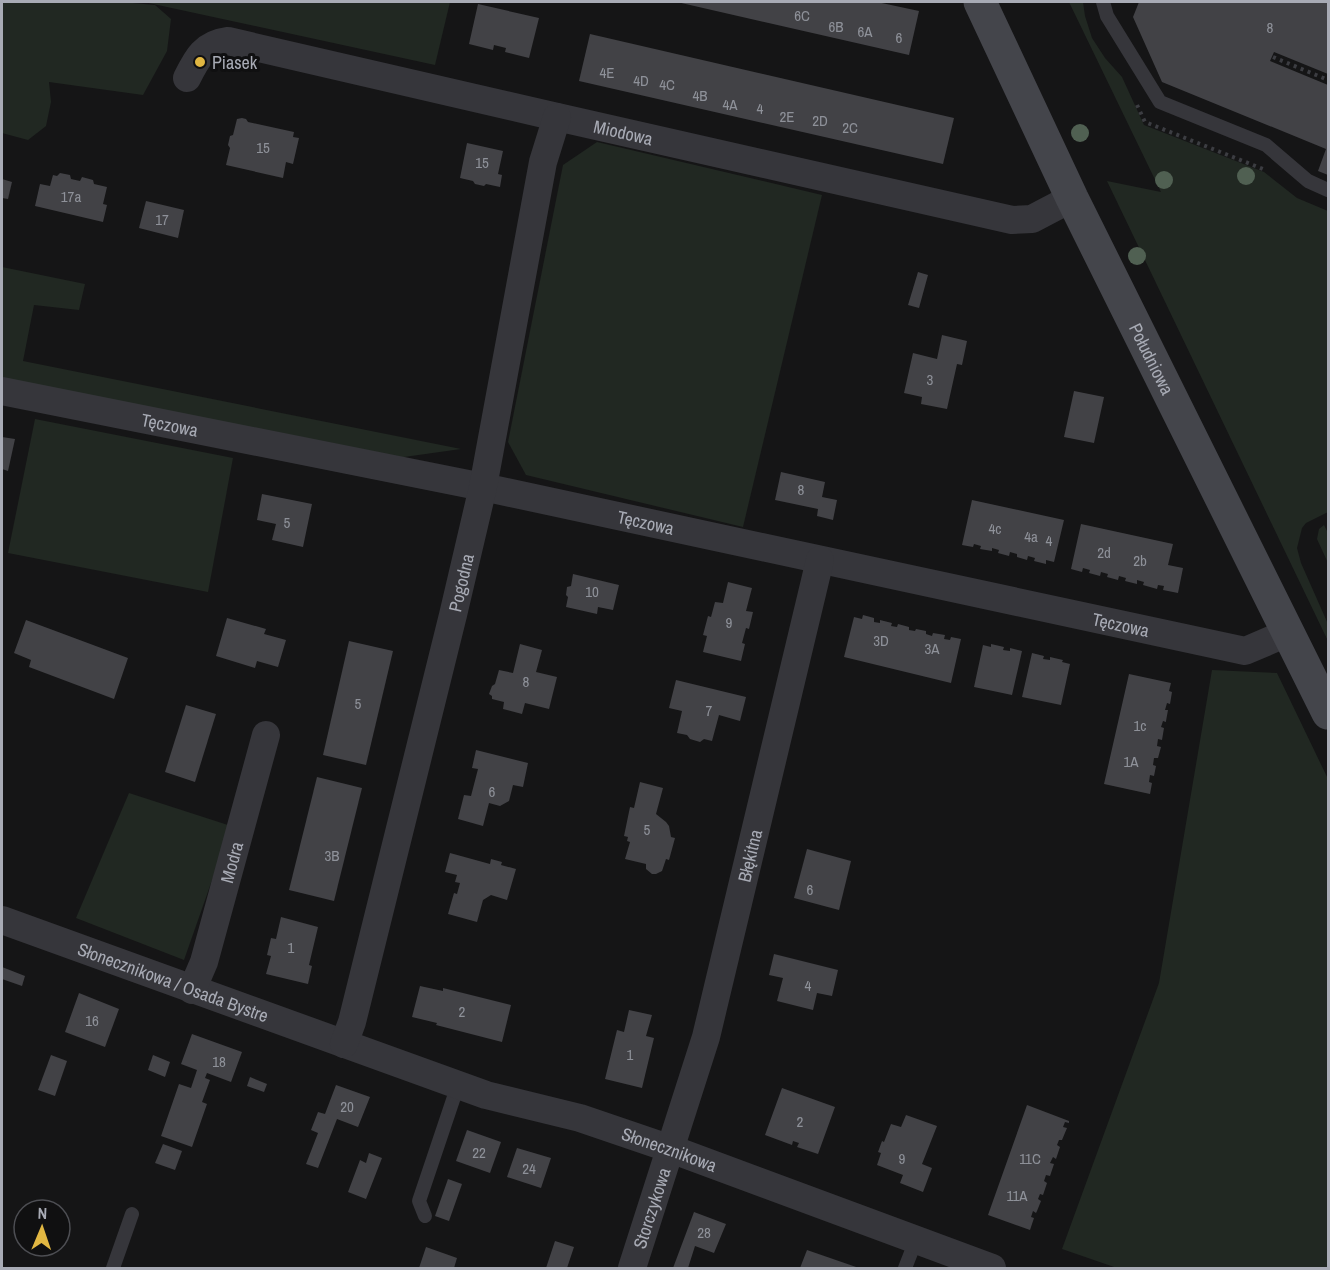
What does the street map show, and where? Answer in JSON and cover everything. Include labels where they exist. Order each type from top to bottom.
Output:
[{"type":"street","name":"Południowa","points":[[980,2],[1072,198],[1287,633],[1329,713]]},
{"type":"street","name":"Miodowa","points":[[187,78],[201,53],[216,42],[228,41],[1012,220],[1032,219],[1072,198]]},
{"type":"street","name":"Pogodna","points":[[344,1044],[352,1023],[483,487],[543,162],[556,117]]},
{"type":"street","name":"Tęczowa","points":[[2,391],[483,487],[1245,651],[1287,633]]},
{"type":"street","name":"Błękitna","points":[[671,1149],[706,1037],[820,560]]},
{"type":"street","name":"Modra","points":[[192,990],[204,962],[266,735]]},
{"type":"street","name":"Słonecznikowa / Osada Bystre","points":[[2,920],[344,1044]]},
{"type":"street","name":"Słonecznikowa","points":[[344,1044],[486,1095],[580,1118],[671,1149],[992,1269]]},
{"type":"street","name":"Storczykowa","points":[[632,1269],[671,1149]]},
{"type":"lane","points":[[1103,2],[1107,16],[1160,102],[1266,145],[1308,181],[1329,190]]},
{"type":"lane","points":[[425,1216],[419,1201],[458,1085]]},
{"type":"lane","points":[[113,1269],[132,1214]]},
{"type":"lane","points":[[905,1269],[915,1240]]},
{"type":"path","points":[[1273,57],[1329,80]]},
{"type":"shaded area","points":[[2,2],[122,2],[155,5],[171,19],[167,51],[143,95],[49,82],[51,102],[46,126],[28,140],[2,133]]},
{"type":"shaded area","points":[[144,2],[450,2],[435,65]]},
{"type":"shaded area","points":[[1069,2],[1083,2],[1092,38],[1105,58],[1122,77],[1144,125],[1264,172],[1297,198],[1328,211],[1328,512],[1306,523],[1302,528],[1297,548],[1301,563],[1328,624],[1328,641],[1107,181],[1161,192]]},
{"type":"shaded area","points":[[597,142],[822,195],[743,527],[526,475],[508,442],[563,165]]},
{"type":"shaded area","points":[[2,267],[85,284],[79,310],[34,305],[23,361],[461,449],[397,458],[2,384]]},
{"type":"shaded area","points":[[35,419],[233,458],[208,592],[8,553]]},
{"type":"shaded area","points":[[1324,525],[1328,533],[1328,563],[1317,539],[1319,529]]},
{"type":"shaded area","points":[[1212,670],[1277,673],[1328,779],[1328,1268],[1117,1268],[1062,1249],[1159,983]]},
{"type":"shaded area","points":[[129,793],[231,826],[184,960],[76,918]]},
{"type":"building","points":[[677,2],[877,2],[919,11],[909,55]]},
{"type":"building","points":[[1139,2],[1328,2],[1328,74],[1274,52],[1270,61],[1328,85],[1328,175],[1318,171],[1326,149],[1162,82],[1133,17]]},
{"type":"building","points":[[478,4],[539,18],[529,58],[505,52],[506,48],[494,45],[493,50],[469,44]]},
{"type":"building","points":[[590,34],[954,118],[943,164],[579,81]]},
{"type":"building","points":[[242,118],[248,122],[294,132],[293,137],[299,138],[293,164],[286,162],[283,178],[226,165],[230,136],[233,135],[237,119]]},
{"type":"building","points":[[467,143],[503,151],[498,174],[502,175],[500,187],[475,184],[473,181],[460,178]]},
{"type":"building","points":[[60,173],[70,175],[71,179],[80,181],[82,177],[93,180],[94,184],[107,187],[103,204],[107,205],[103,222],[35,206],[40,184],[50,186],[53,175],[57,176]]},
{"type":"building","points":[[2,179],[12,182],[8,199],[2,198]]},
{"type":"building","points":[[146,201],[184,210],[178,238],[139,228]]},
{"type":"building","points":[[918,272],[928,275],[919,308],[908,305]]},
{"type":"building","points":[[942,335],[967,341],[962,365],[957,364],[947,409],[921,404],[922,397],[904,393],[913,353],[937,359]]},
{"type":"building","points":[[1074,391],[1104,397],[1094,443],[1064,437]]},
{"type":"building","points":[[2,437],[15,439],[8,471],[2,469]]},
{"type":"building","points":[[781,472],[825,482],[822,497],[837,500],[833,520],[817,516],[818,509],[775,500]]},
{"type":"building","points":[[262,494],[312,504],[303,547],[272,540],[276,524],[257,520]]},
{"type":"building","points":[[972,500],[1064,520],[1054,562],[1046,560],[1046,564],[1034,561],[1035,558],[1028,556],[1027,560],[1010,552],[1009,556],[998,553],[999,550],[992,548],[992,551],[980,549],[981,546],[974,544],[973,547],[962,545]]},
{"type":"building","points":[[1081,524],[1173,544],[1168,565],[1183,568],[1178,593],[1163,590],[1164,586],[1158,585],[1157,589],[1143,585],[1144,582],[1137,580],[1137,584],[1125,581],[1126,578],[1119,576],[1118,580],[1107,577],[1108,574],[1101,572],[1100,576],[1089,573],[1090,570],[1083,568],[1082,572],[1071,569]]},
{"type":"building","points":[[573,574],[619,585],[613,610],[598,607],[597,614],[566,607],[567,587],[571,586]]},
{"type":"building","points":[[728,582],[752,588],[746,611],[753,612],[749,629],[746,628],[742,643],[745,644],[741,661],[703,652],[707,636],[703,635],[708,616],[711,617],[715,602],[723,603]]},
{"type":"building","points":[[863,615],[874,618],[874,622],[880,623],[880,620],[897,627],[898,624],[909,627],[909,630],[926,631],[926,634],[932,636],[933,633],[945,635],[944,639],[950,640],[951,637],[961,639],[951,683],[844,657],[854,617],[862,619]]},
{"type":"building","points":[[227,618],[266,629],[264,634],[286,640],[278,667],[257,661],[255,668],[216,656]]},
{"type":"building","points":[[26,620],[128,658],[114,699],[29,667],[31,660],[14,653]]},
{"type":"building","points":[[349,641],[393,651],[366,765],[323,755]]},
{"type":"building","points":[[520,644],[542,650],[536,672],[557,677],[549,709],[525,703],[522,714],[503,709],[504,702],[492,699],[489,694],[499,670],[513,673]]},
{"type":"building","points":[[991,644],[1004,647],[1003,650],[1010,651],[1010,648],[1022,651],[1012,695],[974,687],[983,645],[991,647]]},
{"type":"building","points":[[1032,653],[1044,656],[1043,659],[1050,660],[1050,657],[1070,664],[1061,705],[1022,697]]},
{"type":"building","points":[[1129,674],[1171,683],[1170,704],[1167,703],[1165,710],[1168,710],[1166,722],[1163,721],[1161,727],[1164,728],[1162,740],[1158,739],[1157,746],[1161,747],[1158,758],[1154,758],[1153,765],[1156,766],[1154,776],[1150,775],[1149,782],[1152,783],[1150,794],[1104,784]]},
{"type":"building","points":[[676,680],[746,697],[740,721],[719,715],[712,741],[704,739],[700,742],[677,733],[682,711],[669,708]]},
{"type":"building","points":[[186,705],[216,714],[195,782],[165,772]]},
{"type":"building","points":[[476,750],[528,763],[523,787],[513,785],[509,801],[500,806],[489,803],[483,826],[458,819],[464,795],[471,796],[478,769],[472,768]]},
{"type":"building","points":[[317,777],[362,788],[334,901],[289,890]]},
{"type":"building","points":[[640,782],[663,788],[656,814],[666,822],[671,837],[675,838],[669,860],[666,859],[662,871],[656,874],[646,869],[646,864],[625,859],[630,842],[627,841],[628,837],[624,836],[630,807],[634,808]]},
{"type":"building","points":[[807,849],[851,861],[839,910],[794,898]]},
{"type":"building","points":[[450,853],[490,864],[491,859],[502,862],[501,865],[516,869],[507,900],[491,895],[483,900],[477,922],[448,914],[454,893],[457,894],[460,883],[455,882],[457,875],[445,872]]},
{"type":"building","points":[[281,917],[318,927],[309,965],[312,966],[308,984],[266,974],[271,956],[267,955],[271,938],[276,939]]},
{"type":"building","points":[[774,954],[838,970],[832,996],[817,993],[813,1010],[777,1001],[783,978],[769,975]]},
{"type":"building","points":[[2,967],[25,976],[22,986],[2,979]]},
{"type":"building","points":[[420,986],[443,991],[443,988],[511,1005],[502,1042],[412,1017]]},
{"type":"building","points":[[79,993],[119,1009],[105,1047],[65,1032]]},
{"type":"building","points":[[629,1010],[652,1015],[646,1036],[654,1038],[642,1088],[605,1079],[617,1030],[624,1032]]},
{"type":"building","points":[[192,1034],[242,1052],[231,1082],[207,1073],[205,1078],[210,1080],[202,1102],[207,1104],[192,1147],[161,1136],[179,1084],[191,1088],[197,1070],[181,1064]]},
{"type":"building","points":[[51,1055],[67,1061],[55,1096],[38,1090]]},
{"type":"building","points":[[153,1055],[170,1062],[165,1077],[148,1070]]},
{"type":"building","points":[[250,1077],[267,1084],[264,1092],[247,1086]]},
{"type":"building","points":[[336,1085],[370,1097],[358,1127],[337,1119],[318,1168],[306,1164],[318,1133],[311,1130],[318,1112],[325,1114]]},
{"type":"building","points":[[782,1088],[835,1107],[818,1154],[797,1147],[799,1143],[793,1141],[792,1145],[765,1135]]},
{"type":"building","points":[[1027,1105],[1069,1121],[1069,1123],[1065,1122],[1063,1127],[1067,1128],[1057,1145],[1060,1147],[1056,1159],[1053,1157],[1050,1163],[1054,1164],[1050,1176],[1046,1175],[1044,1181],[1047,1183],[1043,1195],[1040,1194],[1038,1199],[1041,1201],[1036,1213],[1033,1211],[1031,1217],[1034,1218],[1030,1230],[988,1215]]},
{"type":"building","points":[[906,1115],[937,1126],[922,1164],[932,1168],[923,1192],[900,1183],[903,1175],[877,1165],[881,1153],[878,1152],[891,1124],[901,1127]]},
{"type":"building","points":[[467,1130],[501,1142],[490,1173],[456,1161]]},
{"type":"building","points":[[163,1144],[182,1151],[175,1170],[155,1163]]},
{"type":"building","points":[[517,1148],[551,1158],[541,1188],[507,1177]]},
{"type":"building","points":[[369,1153],[382,1158],[366,1199],[348,1192],[360,1160],[366,1163]]},
{"type":"building","points":[[448,1179],[462,1184],[449,1221],[435,1216]]},
{"type":"building","points":[[694,1212],[726,1224],[714,1253],[695,1246],[688,1268],[673,1268]]},
{"type":"building","points":[[555,1241],[574,1247],[567,1268],[546,1268]]},
{"type":"building","points":[[426,1247],[457,1258],[454,1268],[419,1268]]},
{"type":"building","points":[[807,1250],[859,1268],[800,1268]]},
{"type":"place","name":"Piasek","points":[[200,62]]}]
